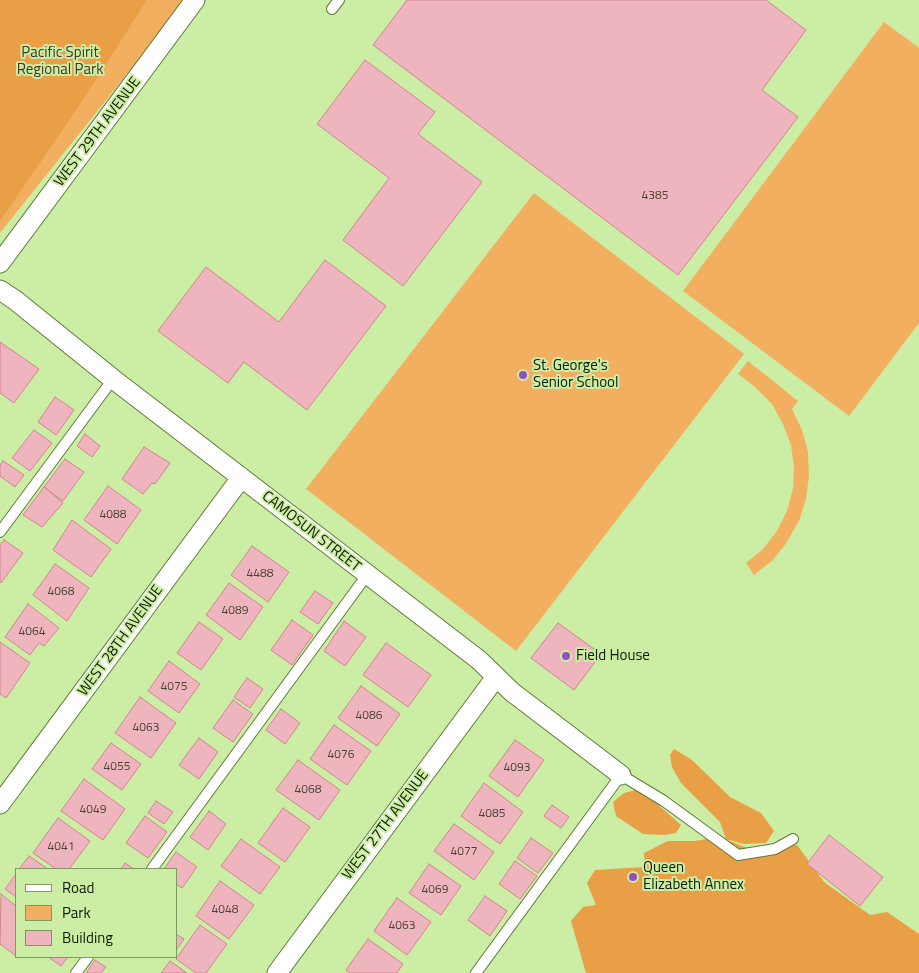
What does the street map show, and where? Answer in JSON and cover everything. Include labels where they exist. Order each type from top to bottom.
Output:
[{"type":"street","name":"WEST 29TH AVENUE","points":[[0,264],[196,0]]},
{"type":"street","name":"CAMOSUN STREET","points":[[0,290],[478,660],[512,692],[620,775]]},
{"type":"street","name":"WEST 28TH AVENUE","points":[[0,804],[242,478]]},
{"type":"street","name":"WEST 27TH AVENUE","points":[[277,973],[496,677]]},
{"type":"lane","points":[[332,9],[339,0]]},
{"type":"lane","points":[[0,532],[113,378]]},
{"type":"lane","points":[[153,868],[367,575]]},
{"type":"lane","points":[[476,973],[620,775],[664,801],[738,855],[775,849],[792,839]]},
{"type":"lane","points":[[76,973],[87,958]]},
{"type":"green space","name":"Pacific Spirit Regional Park","points":[[0,0],[186,0],[0,233]]},
{"type":"green space","name":"Pacific Spirit Regional Park","points":[[0,0],[147,0],[85,97],[0,221]]},
{"type":"green space","points":[[884,22],[919,48],[919,323],[849,416],[683,291]]},
{"type":"green space","points":[[534,193],[744,354],[516,651],[306,489]]},
{"type":"green space","points":[[748,361],[798,401],[792,409],[802,430],[808,452],[809,476],[806,499],[799,521],[787,542],[773,560],[754,575],[746,563],[763,549],[777,531],[787,511],[793,489],[794,467],[791,445],[783,424],[772,404],[738,374]]},
{"type":"green space","points":[[674,749],[692,760],[730,797],[761,813],[774,831],[766,843],[744,844],[726,839],[720,822],[681,783],[672,767],[670,755]]},
{"type":"green space","points":[[636,790],[647,795],[681,825],[676,833],[664,835],[643,834],[616,816],[613,802],[624,793]]},
{"type":"green space","points":[[720,837],[747,848],[770,844],[797,845],[824,882],[870,915],[887,912],[919,934],[919,973],[586,973],[571,921],[583,907],[596,905],[587,883],[595,870],[645,867],[644,853],[668,841],[694,841]]},
{"type":"building","points":[[407,0],[766,0],[806,30],[762,90],[798,117],[678,275],[373,45]]},
{"type":"building","points":[[365,60],[435,112],[418,134],[482,182],[403,286],[343,240],[389,178],[317,124]]},
{"type":"building","points":[[325,260],[386,306],[307,410],[244,362],[228,383],[158,331],[206,267],[279,322]]},
{"type":"building","points":[[0,342],[39,369],[14,403],[0,393]]},
{"type":"building","points":[[55,397],[74,410],[56,435],[38,422]]},
{"type":"building","points":[[34,430],[52,443],[30,471],[12,458]]},
{"type":"building","points":[[85,434],[100,446],[92,457],[77,446]]},
{"type":"building","points":[[144,447],[170,463],[155,484],[152,483],[143,494],[122,479]]},
{"type":"building","points":[[65,459],[84,472],[63,501],[44,487]]},
{"type":"building","points":[[3,461],[24,475],[15,487],[0,476],[0,465]]},
{"type":"building","points":[[108,486],[141,510],[117,544],[84,520]]},
{"type":"building","points":[[44,487],[63,503],[42,527],[23,515]]},
{"type":"building","points":[[72,520],[111,549],[91,577],[53,550]]},
{"type":"building","points":[[4,540],[23,553],[1,583],[0,545]]},
{"type":"building","points":[[252,546],[289,572],[268,602],[231,575]]},
{"type":"building","points":[[55,564],[89,588],[67,621],[33,595]]},
{"type":"building","points":[[229,583],[263,607],[240,640],[206,615]]},
{"type":"building","points":[[315,591],[333,603],[318,624],[300,612]]},
{"type":"building","points":[[28,604],[59,628],[44,646],[39,643],[30,655],[5,637]]},
{"type":"building","points":[[292,620],[313,635],[292,665],[271,650]]},
{"type":"building","points":[[344,621],[366,637],[345,666],[324,651]]},
{"type":"building","points":[[199,622],[223,639],[201,670],[177,653]]},
{"type":"building","name":"Field House","points":[[558,623],[601,654],[574,690],[531,658]]},
{"type":"building","points":[[0,642],[30,663],[6,698],[0,694]]},
{"type":"building","points":[[386,643],[431,675],[408,707],[363,675]]},
{"type":"building","points":[[169,661],[200,684],[179,713],[148,691]]},
{"type":"building","points":[[247,678],[263,689],[250,708],[234,697]]},
{"type":"building","points":[[361,686],[400,714],[377,746],[338,718]]},
{"type":"building","points":[[140,697],[176,723],[151,758],[115,733]]},
{"type":"building","points":[[233,700],[253,714],[233,742],[213,728]]},
{"type":"building","points":[[281,709],[300,723],[285,744],[266,730]]},
{"type":"building","points":[[334,725],[371,751],[347,785],[310,759]]},
{"type":"building","points":[[199,738],[218,752],[199,779],[179,765]]},
{"type":"building","points":[[515,740],[544,760],[518,797],[489,776]]},
{"type":"building","points":[[111,743],[141,764],[122,790],[92,769]]},
{"type":"building","points":[[298,760],[340,790],[319,820],[276,790]]},
{"type":"building","points":[[84,779],[125,809],[103,840],[61,811]]},
{"type":"building","points":[[484,783],[523,812],[500,844],[461,816]]},
{"type":"building","points":[[156,801],[173,812],[164,824],[148,813]]},
{"type":"building","points":[[552,805],[569,817],[561,828],[544,816]]},
{"type":"building","points":[[283,808],[310,827],[285,862],[258,843]]},
{"type":"building","points":[[209,811],[226,824],[208,850],[190,837]]},
{"type":"building","points":[[145,816],[167,832],[148,858],[126,843]]},
{"type":"building","points":[[58,818],[90,841],[70,868],[55,868],[33,853]]},
{"type":"building","points":[[454,824],[494,852],[474,880],[434,851]]},
{"type":"building","points":[[829,835],[883,877],[860,906],[807,864]]},
{"type":"building","points":[[531,838],[553,853],[538,873],[517,858]]},
{"type":"building","points":[[241,839],[280,867],[260,894],[221,866]]},
{"type":"building","points":[[176,852],[197,867],[182,888],[178,885],[178,868],[165,868]]},
{"type":"building","points":[[29,856],[47,868],[20,868]]},
{"type":"building","points":[[515,861],[537,876],[520,899],[499,884]]},
{"type":"building","points":[[125,863],[132,868],[122,868]]},
{"type":"building","points":[[429,864],[461,886],[441,915],[409,893]]},
{"type":"building","points":[[15,875],[15,896],[5,889]]},
{"type":"building","points":[[220,881],[254,905],[229,939],[196,916]]},
{"type":"building","points":[[1,894],[15,905],[15,955],[0,944]]},
{"type":"building","points":[[485,896],[507,911],[490,936],[468,920]]},
{"type":"building","points":[[397,898],[431,922],[407,955],[374,931]]},
{"type":"building","points":[[200,925],[227,944],[206,973],[196,973],[176,959]]},
{"type":"building","points":[[178,935],[184,939],[178,947]]},
{"type":"building","points":[[368,939],[403,964],[397,973],[350,973],[346,970]]},
{"type":"building","points":[[49,958],[67,958],[61,966]]},
{"type":"building","points":[[95,960],[106,967],[101,973],[86,973]]},
{"type":"building","points":[[170,961],[187,973],[161,973]]},
{"type":"place","name":"St. George's Senior School","points":[[523,375]]},
{"type":"place","name":"Field House","points":[[566,656]]},
{"type":"place","name":"Queen Elizabeth Annex","points":[[633,877]]}]
